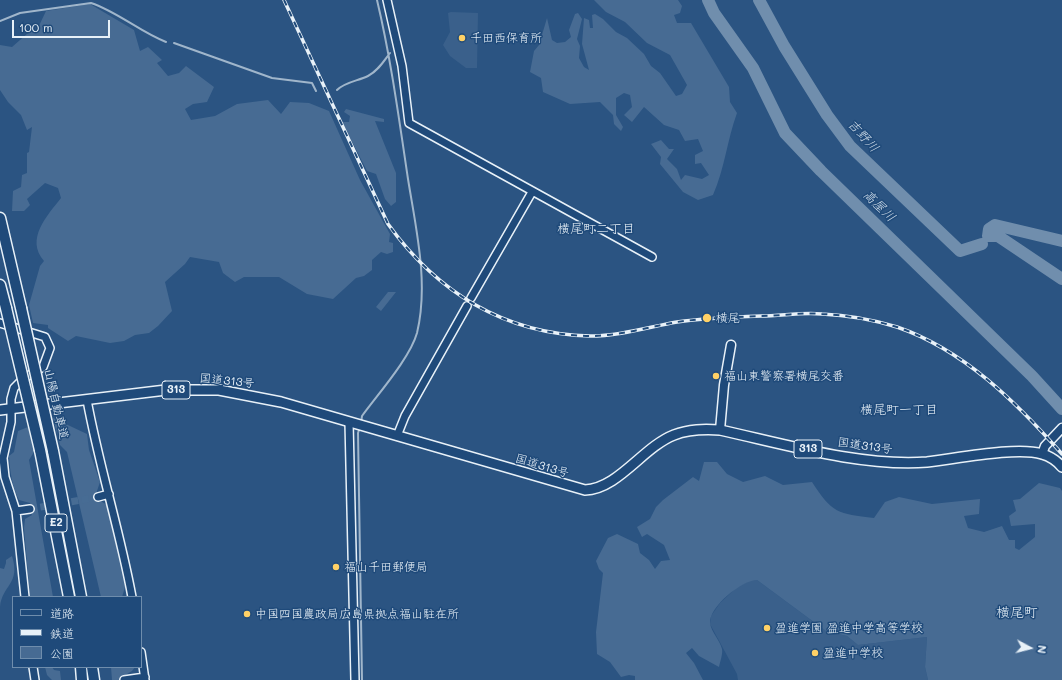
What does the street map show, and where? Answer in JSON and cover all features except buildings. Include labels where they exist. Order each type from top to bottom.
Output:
[{"type":"highway","name":"山陽自動車道","points":[[0,218],[53,451],[81,596]]},
{"type":"highway","name":"E2","points":[[0,285],[40,450],[69,596]]},
{"type":"highway","name":"国道313号","points":[[0,410],[166,390],[219,390],[262,397],[585,490],[593,490],[609,482],[652,448],[673,435],[688,431],[720,430],[827,453],[892,462],[930,461],[1019,452],[1042,454],[1052,458],[1062,467]]},
{"type":"highway","points":[[80,668],[82,680]]},
{"type":"highway","points":[[92,668],[94,680]]},
{"type":"main road","points":[[720,430],[724,385],[731,345]]},
{"type":"main road","points":[[1042,454],[1045,446],[1062,428]]},
{"type":"street","points":[[387,0],[402,66],[409,123],[652,257]]},
{"type":"street","points":[[471,298],[532,192]]},
{"type":"street","points":[[398,436],[405,416],[467,306]]},
{"type":"street","points":[[0,323],[45,337],[50,348],[43,367],[23,379],[14,388],[11,399],[11,422],[3,458],[5,477],[16,511],[25,596]]},
{"type":"street","points":[[87,400],[95,443],[109,494],[132,596]]},
{"type":"street","points":[[352,423],[355,680]]},
{"type":"street","points":[[98,497],[109,494]]},
{"type":"street","points":[[16,511],[30,509]]},
{"type":"street","points":[[124,680],[145,678],[142,658]]},
{"type":"street","points":[[33,668],[35,680]]},
{"type":"shaded area","name":"千田西保育所","points":[[448,13],[478,13],[477,68],[466,68],[450,56],[443,45],[450,32]]},
{"type":"shaded area","name":"盈進学園 盈進中学高等学校","points":[[750,580],[757,580],[826,631],[847,636],[858,645],[927,637],[925,667],[928,680],[738,680],[737,674],[710,624],[711,616],[720,603],[736,588]]},
{"type":"green space","points":[[594,0],[678,0],[682,6],[680,13],[674,15],[677,23],[691,23],[729,87],[730,102],[737,113],[713,195],[698,200],[683,192],[660,164],[661,157],[651,144],[661,140],[669,149],[674,149],[667,159],[677,169],[681,180],[685,175],[702,179],[709,175],[701,163],[695,164],[695,155],[703,151],[698,139],[685,141],[679,130],[664,125],[644,107],[632,122],[624,115],[632,107],[630,95],[624,93],[616,98],[616,115],[623,127],[621,131],[614,124],[613,115],[600,102],[570,104],[543,92],[541,78],[530,72],[534,51],[539,45],[547,18],[552,40],[557,43],[565,42],[571,37],[569,30],[575,14],[578,13],[582,19],[577,39],[580,46],[579,58],[584,67],[589,70],[582,44],[584,18],[589,20],[590,28],[593,28],[592,15],[595,14],[603,19],[616,32],[627,38],[644,54],[651,66],[660,73],[676,96],[682,94],[687,85],[670,55],[647,43],[625,22],[606,12]]},
{"type":"green space","points":[[90,4],[134,30],[140,51],[148,47],[162,60],[157,63],[168,76],[179,73],[186,66],[214,87],[207,102],[193,104],[185,109],[191,120],[215,116],[237,104],[268,100],[281,114],[290,102],[309,103],[329,111],[360,180],[390,234],[389,242],[393,243],[393,252],[387,254],[381,252],[372,260],[372,270],[364,276],[356,278],[333,299],[307,294],[279,277],[244,277],[235,282],[223,273],[219,262],[190,257],[185,264],[165,282],[172,311],[149,333],[135,335],[124,341],[110,343],[76,336],[68,341],[48,328],[48,325],[33,323],[29,305],[40,266],[44,261],[39,253],[37,236],[44,220],[61,198],[58,188],[45,183],[27,199],[30,205],[24,211],[12,211],[13,191],[21,187],[22,175],[27,173],[27,153],[29,152],[32,127],[27,130],[21,115],[8,102],[0,90],[0,45],[12,47],[28,33],[37,30],[46,11]]},
{"type":"green space","points":[[346,109],[384,119],[384,122],[375,121],[396,173],[396,202],[391,206],[385,199],[376,174],[367,171],[342,122],[349,122],[350,116],[344,112]]},
{"type":"green space","points":[[388,292],[396,292],[381,311],[376,307]]},
{"type":"green space","points":[[53,418],[87,434],[89,450],[100,482],[96,494],[99,500],[107,505],[125,587],[122,596],[101,596],[67,452],[60,445]]},
{"type":"green space","points":[[28,427],[34,452],[29,460],[53,596],[30,596],[24,528],[25,519],[32,515],[30,503],[19,500],[15,490],[9,456],[14,452],[18,431]]},
{"type":"green space","points":[[704,462],[717,462],[727,474],[743,482],[765,476],[783,485],[812,482],[831,506],[844,513],[862,517],[874,518],[885,502],[899,497],[932,504],[980,499],[979,514],[964,516],[968,528],[984,532],[1002,526],[1009,540],[1015,540],[1015,548],[1019,550],[1035,537],[1035,524],[1011,526],[1009,516],[1016,511],[1013,500],[1020,499],[1039,483],[1060,488],[1062,491],[1062,680],[928,680],[925,667],[927,637],[858,645],[847,636],[826,631],[757,580],[743,584],[735,589],[720,602],[711,617],[711,626],[722,649],[719,667],[699,656],[692,648],[686,653],[694,663],[703,680],[635,680],[635,676],[629,675],[621,677],[610,662],[597,654],[596,632],[603,573],[599,569],[596,561],[608,538],[617,534],[638,544],[640,553],[649,560],[655,569],[661,561],[670,560],[664,545],[647,534],[642,537],[637,527],[650,519],[656,507],[663,500],[693,477],[699,481]]},
{"type":"green space","points":[[12,556],[14,565],[13,579],[1,600],[0,607],[0,568],[4,569],[6,560]]},
{"type":"green space","points":[[45,668],[53,668],[54,670],[60,671],[61,680],[52,680],[47,675]]},
{"type":"green space","points":[[111,668],[134,668],[122,677],[122,680],[112,680]]},
{"type":"waterway","points":[[361,423],[362,416],[385,387],[413,343],[417,333],[422,295],[422,275],[418,237],[391,67],[377,0]]},
{"type":"waterway","name":"高屋川","points":[[708,0],[714,13],[753,68],[785,133],[821,171],[1032,376],[1062,409]]},
{"type":"waterway","name":"吉野川","points":[[759,0],[784,46],[827,115],[850,146],[960,251],[982,244]]},
{"type":"waterway","points":[[0,21],[20,13],[91,3],[110,11],[156,38],[166,42]]},
{"type":"waterway","points":[[174,43],[272,78],[312,83],[316,91]]},
{"type":"waterway","points":[[337,90],[344,85],[372,74],[390,53]]},
{"type":"waterway","name":"吉野川","points":[[1062,241],[995,225],[989,229],[988,236],[998,236],[1062,279]]},
{"type":"waterway","points":[[360,427],[358,433],[362,680]]},
{"type":"tunnel","points":[[30,509],[98,497]]},
{"type":"railway","points":[[284,0],[388,224],[407,248],[428,270],[451,289],[475,305],[501,318],[529,327],[559,333],[590,336],[623,333],[677,322],[719,318],[799,314],[841,315],[888,324],[921,337],[945,349],[967,364],[1007,397],[1062,454]]},
{"type":"place","name":"千田西保育所","points":[[462,38]]},
{"type":"place","name":"横尾","points":[[707,318]]},
{"type":"place","name":"福山東警察署横尾交番","points":[[716,376]]},
{"type":"place","name":"福山千田郵便局","points":[[336,567]]},
{"type":"place","name":"中国四国農政局広島県拠点福山駐在所","points":[[247,614]]},
{"type":"place","name":"盈進学園 盈進中学高等学校","points":[[767,628]]},
{"type":"place","name":"盈進中学校","points":[[815,653]]},
{"type":"district","name":"横尾町二丁目","points":[[596,229]]},
{"type":"district","name":"横尾町一丁目","points":[[899,410]]},
{"type":"district","name":"横尾町","points":[[1017,613]]}]
